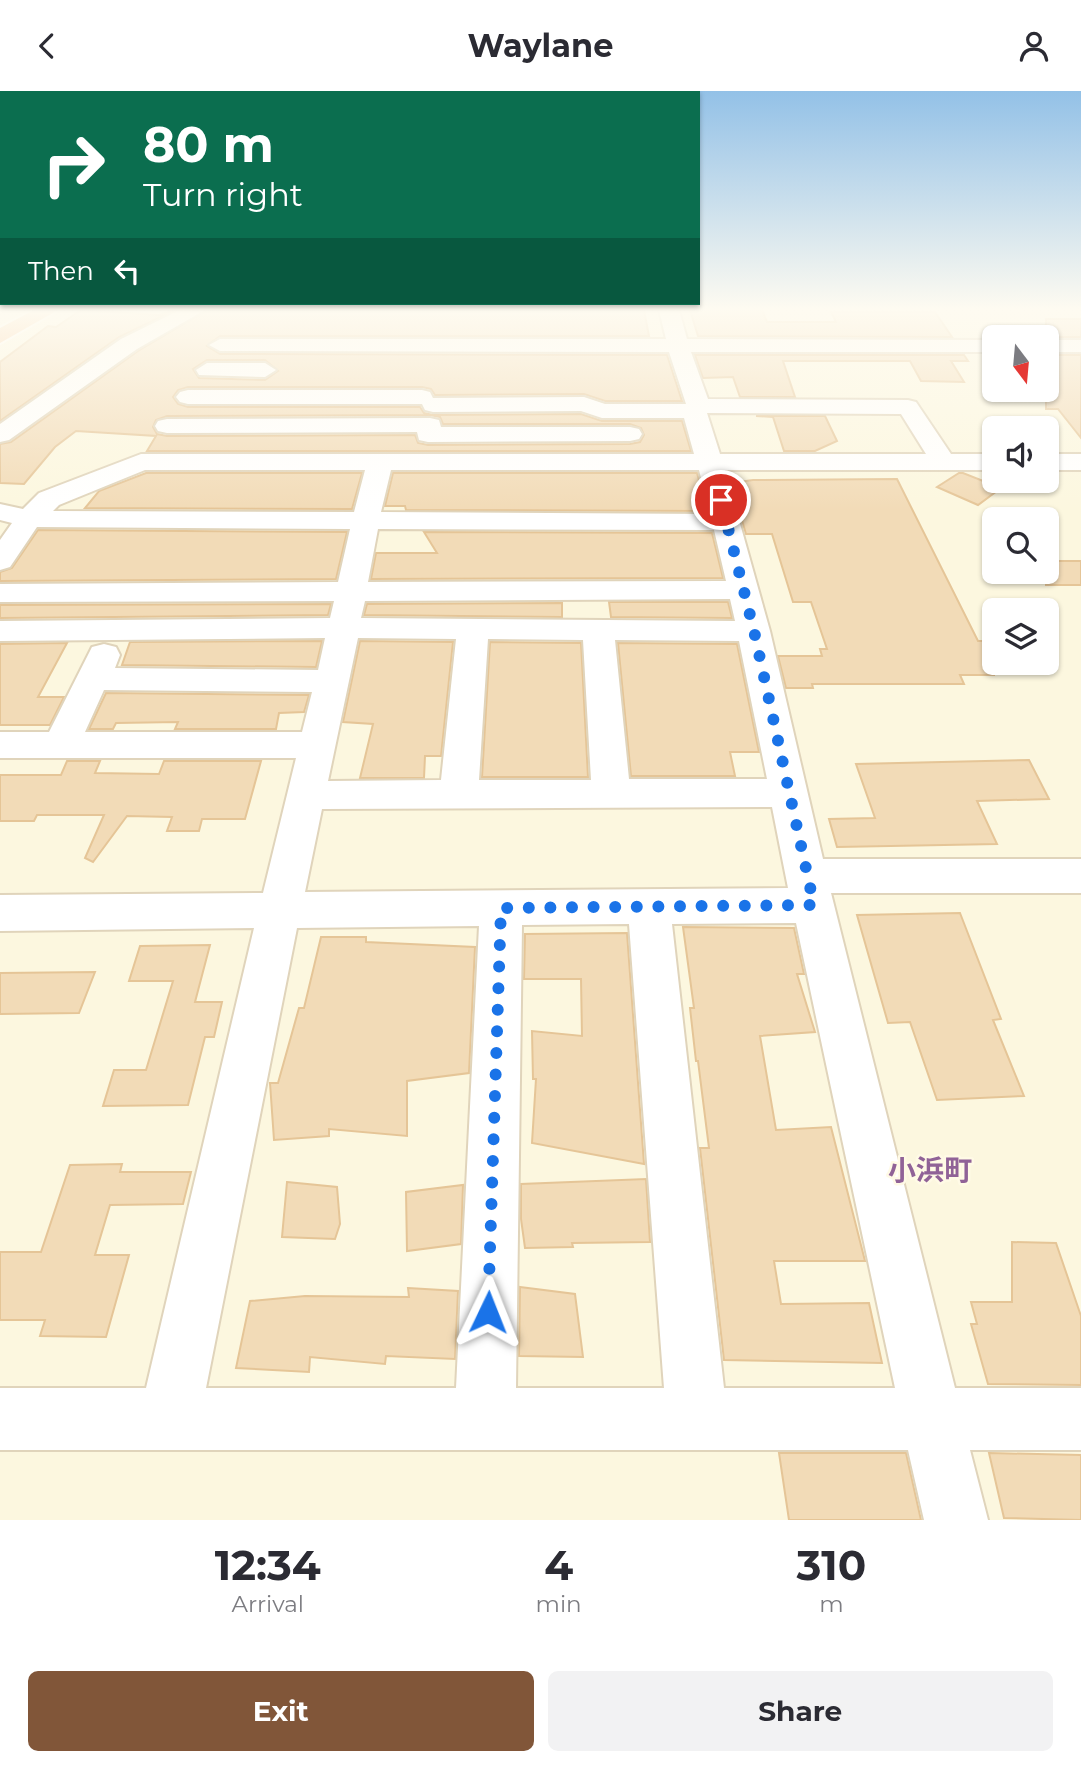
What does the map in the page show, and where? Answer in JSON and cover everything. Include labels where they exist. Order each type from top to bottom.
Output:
[{"type":"street","points":[[0,435],[83,377]]},
{"type":"street","points":[[141,462],[203,377]]},
{"type":"street","points":[[424,464],[428,377]]},
{"type":"street","points":[[686,377],[754,631],[810,890],[956,1520]]},
{"type":"street","points":[[188,397],[428,416],[629,423],[696,409],[908,407],[944,463]]},
{"type":"street","points":[[167,426],[428,416]]},
{"type":"street","points":[[629,423],[634,463]]},
{"type":"street","points":[[0,561],[29,519],[49,499],[141,462],[982,462]]},
{"type":"street","points":[[1059,462],[1081,462]]},
{"type":"street","points":[[169,1421],[279,911],[348,610],[363,521],[380,463]]},
{"type":"street","points":[[0,512],[29,519],[726,522]]},
{"type":"street","points":[[0,631],[116,630],[348,610],[744,590]]},
{"type":"street","points":[[0,593],[348,610],[473,629],[754,631]]},
{"type":"street","points":[[459,795],[473,629]]},
{"type":"street","points":[[61,745],[116,630]]},
{"type":"street","points":[[598,630],[611,794]]},
{"type":"street","points":[[92,679],[332,681]]},
{"type":"street","points":[[0,745],[317,745]]},
{"type":"street","points":[[306,795],[789,793]]},
{"type":"street","points":[[0,913],[649,907],[810,890],[1081,876]]},
{"type":"street","points":[[649,907],[697,1419]]},
{"type":"street","points":[[485,1420],[501,908]]},
{"type":"street","points":[[0,1419],[1081,1419]]},
{"type":"building","points":[[0,377],[63,377],[0,421]]},
{"type":"building","points":[[102,377],[265,380],[270,377],[674,377],[682,401],[605,401],[584,394],[435,395],[431,389],[422,387],[188,387],[178,390],[173,397],[178,404],[188,407],[420,407],[424,413],[433,415],[581,414],[602,421],[682,421],[691,451],[147,451],[156,436],[76,431],[55,447],[24,484],[0,483],[0,444],[11,442]],"holes":[[[167,416],[440,417],[443,424],[630,424],[641,428],[644,435],[640,442],[630,444],[428,445],[418,443],[415,435],[167,436],[157,434],[153,427],[156,420]]]},
{"type":"building","points":[[703,377],[788,377],[795,397],[740,397],[733,377]]},
{"type":"building","points":[[919,377],[961,377],[964,382],[921,381]]},
{"type":"building","points":[[1059,377],[1081,377],[1081,438],[1058,409],[1046,409],[1046,403],[1059,403]]},
{"type":"building","points":[[756,416],[825,416],[837,441],[815,451],[784,451],[773,417]]},
{"type":"building","points":[[146,473],[362,473],[352,509],[85,508],[99,491]]},
{"type":"building","points":[[393,473],[697,473],[707,511],[406,510],[405,506],[385,506]]},
{"type":"building","points":[[963,473],[982,480],[982,493],[994,493],[978,505],[937,487]]},
{"type":"building","points":[[897,479],[978,641],[982,641],[982,675],[960,675],[964,684],[812,684],[813,688],[786,688],[778,656],[822,656],[820,649],[827,649],[811,602],[793,602],[772,534],[746,534],[731,483],[753,480]]},
{"type":"building","points":[[38,530],[347,532],[336,579],[0,581],[0,572],[12,568]]},
{"type":"building","points":[[424,532],[712,533],[723,578],[371,579],[376,553],[437,553]]},
{"type":"building","points":[[1059,561],[1081,561],[1081,585],[1046,585],[1059,584]]},
{"type":"building","points":[[609,602],[728,602],[732,618],[611,617]]},
{"type":"building","points":[[562,603],[562,617],[364,615],[367,604]]},
{"type":"building","points":[[331,604],[328,615],[0,618],[0,605]]},
{"type":"building","points":[[322,641],[316,667],[122,665],[130,642]]},
{"type":"building","points":[[360,641],[453,642],[441,756],[425,756],[424,778],[360,778],[373,724],[343,722]]},
{"type":"building","points":[[490,642],[581,643],[588,777],[482,777]]},
{"type":"building","points":[[67,643],[38,697],[64,697],[50,725],[0,725],[0,644]]},
{"type":"building","points":[[618,643],[737,644],[759,752],[730,752],[735,776],[631,776]]},
{"type":"building","points":[[106,693],[309,695],[304,712],[279,713],[276,729],[175,729],[178,722],[116,723],[113,729],[89,729]]},
{"type":"building","points":[[1029,760],[1049,799],[977,801],[997,844],[837,847],[829,819],[875,818],[856,764]]},
{"type":"building","points":[[67,761],[100,761],[95,773],[159,774],[164,761],[261,761],[245,819],[202,819],[199,831],[167,831],[172,817],[127,816],[93,862],[85,858],[104,815],[37,815],[34,821],[0,821],[0,775],[61,775]]},
{"type":"building","points":[[960,913],[1001,1019],[993,1020],[1024,1096],[937,1100],[910,1022],[888,1023],[857,915]]},
{"type":"building","points":[[683,927],[794,928],[804,974],[797,974],[815,1032],[760,1036],[776,1130],[831,1127],[865,1261],[774,1261],[781,1304],[869,1303],[882,1363],[724,1360],[700,1148],[709,1148],[696,1061],[690,1008],[694,1008]]},
{"type":"building","points":[[627,933],[644,1164],[532,1143],[536,1079],[533,1079],[532,1031],[582,1036],[581,979],[524,979],[525,934]]},
{"type":"building","points":[[321,937],[366,937],[366,942],[475,947],[469,1073],[407,1081],[407,1136],[329,1129],[329,1136],[274,1140],[270,1083],[278,1083],[299,1008],[304,1008]]},
{"type":"building","points":[[210,945],[195,1002],[222,1002],[214,1037],[205,1037],[188,1105],[103,1106],[114,1070],[146,1070],[173,981],[129,981],[140,946]]},
{"type":"building","points":[[95,972],[79,1013],[0,1014],[0,973]]},
{"type":"building","points":[[122,1164],[120,1172],[191,1172],[183,1204],[110,1205],[95,1255],[129,1255],[106,1337],[40,1336],[45,1320],[0,1320],[0,1252],[41,1252],[70,1165]]},
{"type":"building","points":[[646,1179],[650,1242],[572,1243],[573,1247],[525,1248],[521,1219],[521,1184]]},
{"type":"building","points":[[287,1182],[337,1187],[340,1224],[335,1239],[282,1237]]},
{"type":"building","points":[[463,1185],[461,1244],[407,1251],[406,1192]]},
{"type":"building","points":[[1012,1242],[1056,1243],[1081,1316],[1081,1385],[988,1384],[971,1324],[977,1324],[971,1302],[1012,1302]]},
{"type":"building","points":[[520,1287],[575,1294],[583,1357],[519,1356]]},
{"type":"building","points":[[408,1288],[458,1291],[455,1359],[386,1356],[385,1364],[310,1357],[309,1372],[236,1368],[250,1301],[305,1296],[409,1297]]},
{"type":"building","points":[[779,1453],[906,1453],[921,1520],[789,1520]]},
{"type":"building","points":[[989,1453],[1081,1455],[1081,1520],[1004,1518]]},
{"type":"district","name":"小浜町","points":[[930,1170]]},
{"type":"route","points":[[488,1312],[501,908],[814,905],[754,631],[721,500]]}]
